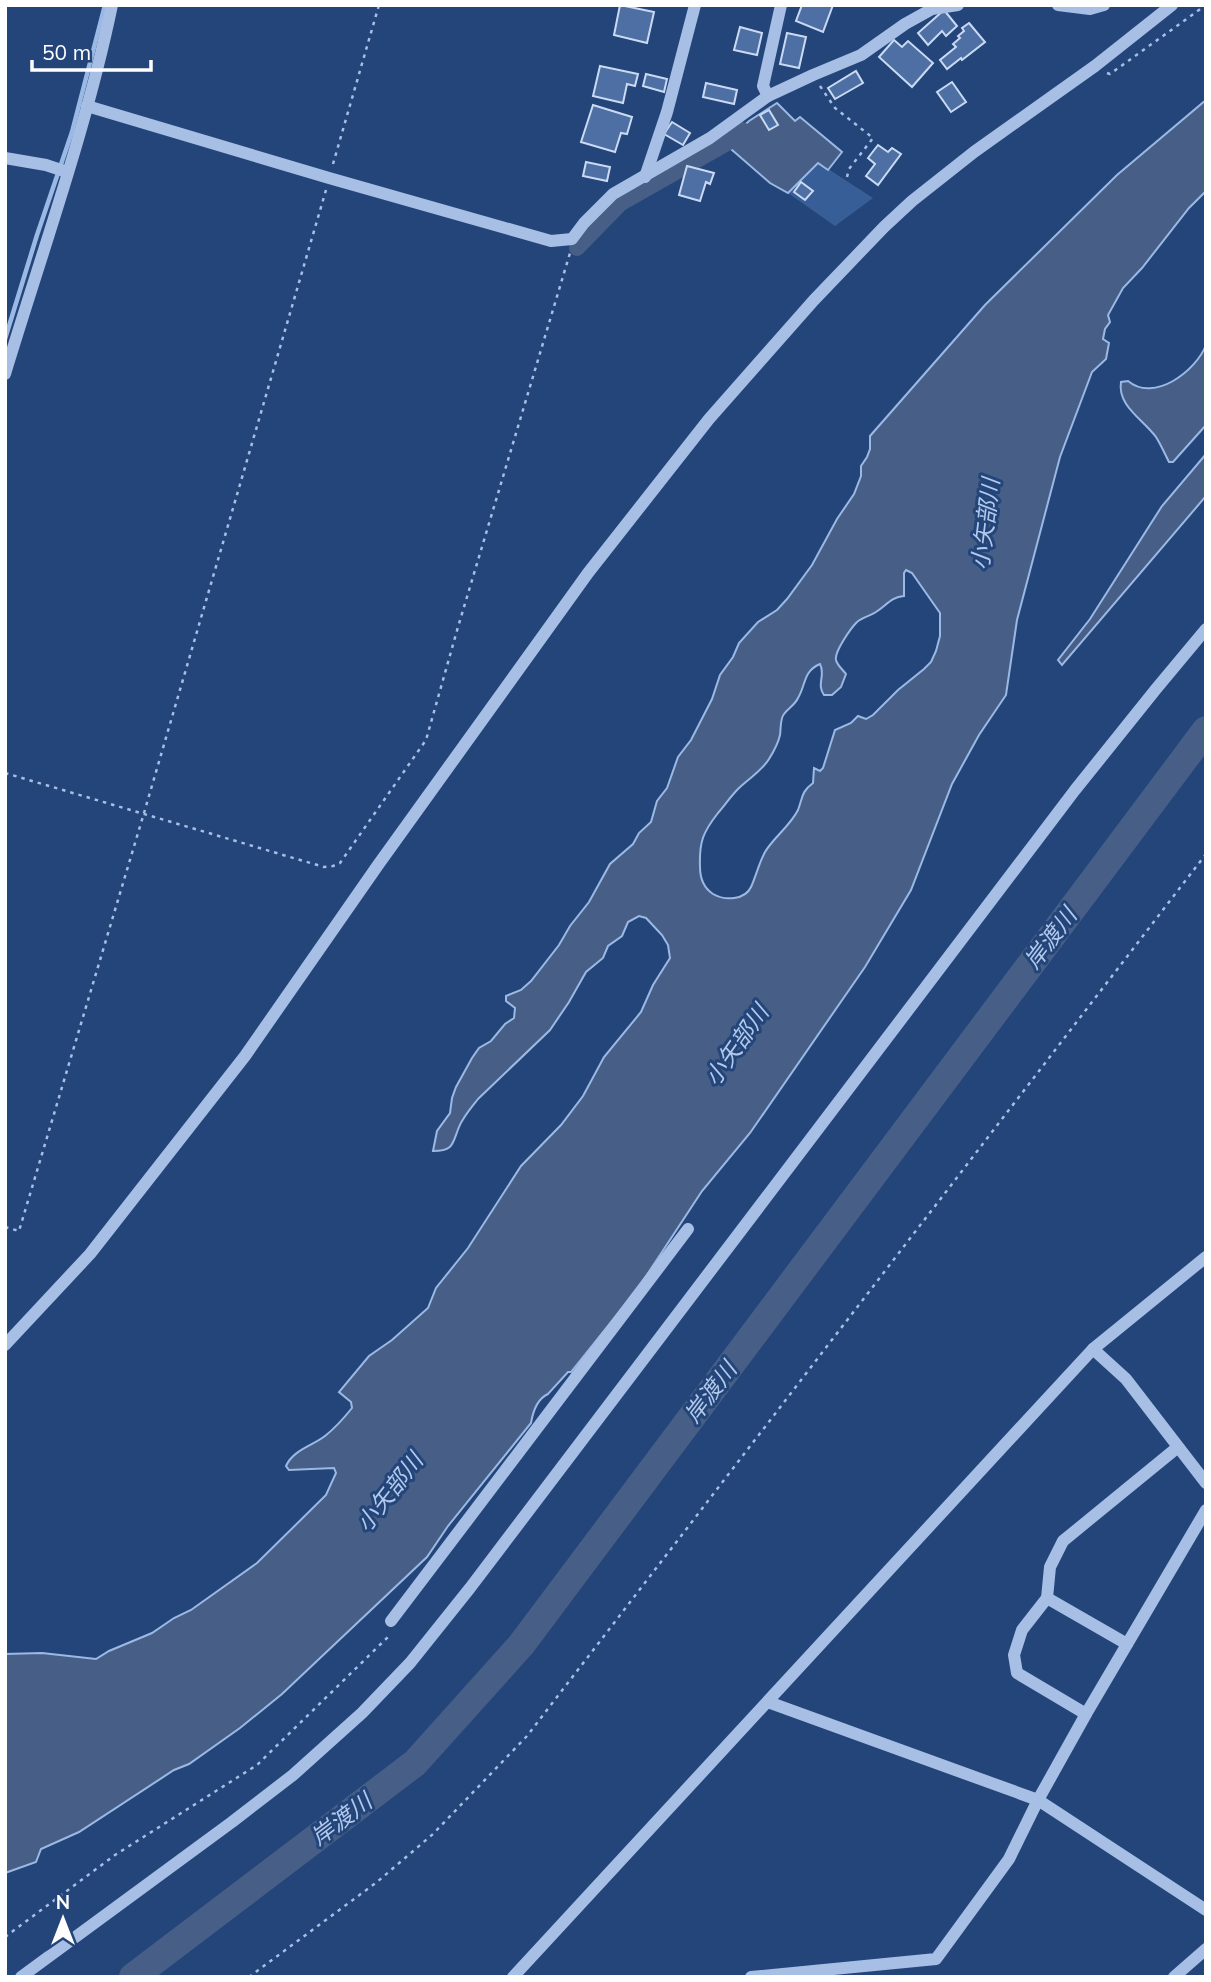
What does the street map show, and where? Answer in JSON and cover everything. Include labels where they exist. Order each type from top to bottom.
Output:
[{"type":"street","points":[[5,374],[65,171],[88,106],[112,5]]},
{"type":"street","points":[[645,177],[667,112],[695,5]]},
{"type":"street","points":[[768,96],[763,86],[781,5]]},
{"type":"street","points":[[88,106],[551,241],[572,239],[583,223],[612,194],[710,138],[768,96],[861,55],[932,9],[958,5]]},
{"type":"street","points":[[1058,5],[1090,9],[1104,5]]},
{"type":"street","points":[[5,1345],[90,1254],[245,1056],[588,573],[709,419],[814,300],[884,226],[974,152],[1095,66],[1172,5]]},
{"type":"street","points":[[5,158],[65,171]]},
{"type":"street","points":[[21,1977],[293,1775],[362,1713],[410,1663],[470,1588],[1075,790],[1206,629]]},
{"type":"street","points":[[391,1621],[688,1229]]},
{"type":"street","points":[[513,1977],[1093,1349],[1206,1257]]},
{"type":"street","points":[[1093,1349],[1126,1379],[1206,1483]]},
{"type":"street","points":[[1086,1714],[1017,1673],[1014,1656],[1022,1630],[1047,1598],[1049,1567],[1063,1541],[1178,1447]]},
{"type":"street","points":[[751,1977],[936,1959],[1009,1858],[1086,1714],[1206,1510]]},
{"type":"street","points":[[1047,1598],[1127,1644]]},
{"type":"street","points":[[768,1702],[1038,1800],[1206,1910]]},
{"type":"street","points":[[1174,1977],[1206,1949]]},
{"type":"path","points":[[5,1227],[19,1231],[144,813],[379,5]]},
{"type":"path","points":[[1095,66],[1110,74],[1206,5]]},
{"type":"path","points":[[813,75],[835,108],[873,138],[849,169],[846,181]]},
{"type":"path","points":[[5,773],[324,867],[340,863],[426,740],[571,250],[572,239]]},
{"type":"path","points":[[250,1977],[377,1882],[415,1850],[527,1737],[1206,854]]},
{"type":"path","points":[[5,1937],[115,1855],[257,1765],[397,1628],[391,1621]]},
{"type":"shaded area","points":[[819,163],[873,198],[835,226],[788,193]]},
{"type":"water","name":"小矢部川","points":[[1206,100],[1206,191],[1123,288],[1108,315],[1110,322],[1103,339],[1109,343],[1106,359],[1092,372],[1060,457],[1017,620],[1006,695],[979,735],[952,784],[911,890],[865,967],[750,1133],[702,1191],[639,1287],[571,1372],[538,1402],[531,1423],[448,1526],[427,1557],[282,1694],[240,1728],[189,1764],[174,1770],[79,1832],[41,1849],[36,1862],[5,1873],[5,1654],[42,1653],[96,1659],[152,1633],[191,1610],[257,1563],[326,1495],[336,1473],[334,1468],[289,1470],[286,1466],[289,1461],[298,1452],[325,1436],[343,1419],[352,1408],[351,1402],[339,1392],[369,1356],[392,1340],[428,1308],[436,1288],[468,1248],[521,1166],[561,1125],[583,1096],[604,1057],[641,1012],[653,985],[670,958],[668,945],[646,918],[639,916],[628,922],[622,936],[608,946],[603,958],[586,972],[550,1030],[478,1099],[463,1120],[449,1148],[433,1151],[437,1131],[450,1113],[456,1087],[472,1058],[479,1048],[491,1041],[505,1024],[514,1018],[515,1008],[506,1001],[506,996],[521,990],[531,981],[589,902],[610,864],[633,844],[639,833],[651,822],[657,801],[667,788],[678,757],[691,740],[712,699],[720,675],[739,643],[758,622],[777,610],[787,599],[812,565],[854,494],[861,476],[861,466],[870,449],[870,436],[985,305],[1117,175]],"holes":[[[906,570],[912,573],[940,613],[940,636],[931,662],[873,715],[866,719],[858,716],[851,723],[835,730],[823,768],[820,771],[814,768],[813,783],[804,792],[795,816],[765,852],[748,891],[734,898],[713,894],[705,886],[700,871],[701,844],[709,826],[735,792],[766,764],[776,747],[783,716],[797,700],[811,670],[820,664],[824,695],[832,695],[841,687],[846,674],[838,664],[836,656],[844,640],[859,620],[892,600],[904,596],[904,573]]]},
{"type":"water","points":[[777,103],[795,121],[800,117],[842,152],[828,170],[818,163],[788,193],[770,183],[724,143],[749,121]]},
{"type":"water","points":[[1206,345],[1206,425],[1173,462],[1169,462],[1156,437],[1127,405],[1121,391],[1121,382],[1128,381],[1138,387],[1150,388],[1173,381],[1193,365]]},
{"type":"water","points":[[1206,454],[1206,496],[1062,665],[1058,660],[1090,619],[1162,506]]},
{"type":"building","points":[[620,5],[654,12],[647,43],[614,35]]},
{"type":"building","points":[[802,5],[833,5],[823,32],[796,21]]},
{"type":"building","points":[[944,10],[957,26],[946,36],[942,31],[928,45],[918,33]]},
{"type":"building","points":[[969,23],[985,42],[947,69],[940,60],[956,47],[953,44],[964,31],[962,28]]},
{"type":"building","points":[[740,27],[762,33],[757,55],[734,50]]},
{"type":"building","points":[[787,33],[806,37],[799,68],[780,64]]},
{"type":"building","points":[[894,40],[902,47],[908,41],[933,63],[912,87],[879,57]]},
{"type":"building","points":[[600,66],[638,74],[635,86],[627,84],[623,103],[593,96]]},
{"type":"building","points":[[856,71],[863,83],[835,99],[828,88]]},
{"type":"building","points":[[646,74],[667,79],[664,92],[643,86]]},
{"type":"building","points":[[952,82],[966,102],[951,112],[937,92]]},
{"type":"building","points":[[706,83],[737,90],[734,104],[703,97]]},
{"type":"building","points":[[593,105],[632,117],[627,134],[621,133],[615,152],[581,142]]},
{"type":"building","points":[[769,110],[778,125],[769,130],[760,115]]},
{"type":"building","points":[[672,122],[690,133],[683,145],[664,134]]},
{"type":"building","points":[[878,145],[888,152],[892,148],[901,154],[878,185],[866,176],[875,164],[868,158]]},
{"type":"building","points":[[586,162],[610,167],[607,181],[583,176]]},
{"type":"building","points":[[687,166],[714,173],[710,184],[706,182],[700,201],[679,195]]},
{"type":"building","points":[[801,182],[813,191],[805,200],[794,192]]},
{"type":"waterway","points":[[5,339],[72,132],[105,5]]},
{"type":"waterway","points":[[577,248],[621,203],[727,143],[742,130]]},
{"type":"waterway","name":"岸渡川","points":[[133,1977],[415,1763],[521,1645],[1206,730]]}]
